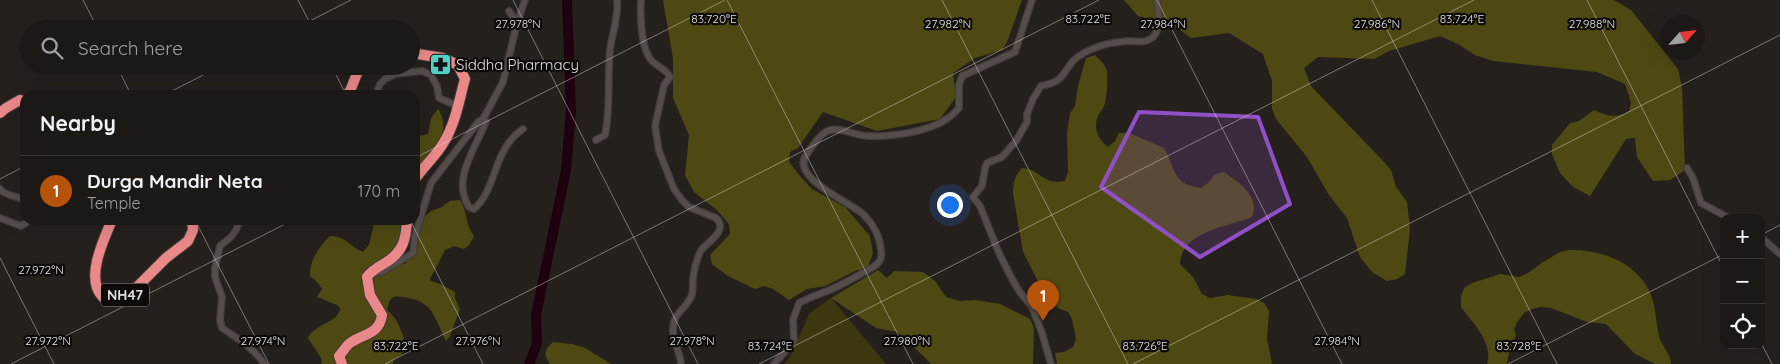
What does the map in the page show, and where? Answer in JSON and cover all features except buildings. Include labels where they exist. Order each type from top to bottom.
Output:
[{"type":"highway","points":[[420,54],[443,58],[458,65],[465,79],[453,124],[443,144],[420,173]]},
{"type":"highway","points":[[350,90],[356,75]]},
{"type":"highway","points":[[0,113],[20,100]]},
{"type":"highway","name":"NH47","points":[[110,225],[95,271],[97,288],[103,297],[112,301],[131,293],[166,258],[188,241],[193,230],[192,225]]},
{"type":"highway","points":[[342,364],[339,356],[350,343],[373,332],[381,323],[382,315],[370,295],[367,277],[371,271],[394,258],[403,246],[406,225]]},
{"type":"street","points":[[420,219],[431,183],[480,121],[484,119],[504,82],[517,23],[525,0]]},
{"type":"street","points":[[596,140],[605,135],[608,119],[610,48],[616,23],[617,0]]},
{"type":"street","points":[[641,0],[640,15],[647,52],[652,62],[668,73],[670,77],[664,85],[655,126],[659,151],[674,189],[682,200],[689,206],[716,218],[720,226],[712,242],[703,247],[700,253],[693,276],[693,294],[688,303],[680,310],[674,322],[672,331],[681,356],[681,364]]},
{"type":"street","points":[[774,364],[794,340],[793,320],[799,303],[854,278],[877,265],[881,258],[878,236],[872,224],[850,204],[812,181],[804,168],[805,155],[823,134],[829,130],[866,136],[894,135],[924,129],[948,119],[959,108],[959,85],[962,76],[1015,52],[1032,0]]},
{"type":"street","points":[[1051,364],[1032,307],[1014,283],[999,253],[980,206],[973,197],[982,186],[987,163],[1002,157],[1016,141],[1027,122],[1027,114],[1041,86],[1055,83],[1062,78],[1074,60],[1088,51],[1103,45],[1128,41],[1145,42],[1153,37],[1159,30],[1158,0]]},
{"type":"street","points":[[509,10],[517,23]]},
{"type":"street","points":[[420,71],[431,75],[439,98],[458,106]]},
{"type":"street","points":[[378,90],[385,79],[394,75]]},
{"type":"street","points":[[484,119],[486,121],[465,167],[463,183],[465,201],[469,208],[474,209],[481,202],[502,152],[512,136],[522,129]]},
{"type":"street","points":[[1687,168],[1693,178],[1702,203],[1722,214]]},
{"type":"street","points":[[0,189],[3,193],[20,198]]},
{"type":"street","points":[[0,218],[23,225]]},
{"type":"street","points":[[238,225],[231,237],[220,246],[215,268],[215,277],[222,297],[220,320],[222,328],[256,352],[264,364]]},
{"type":"street","points":[[369,274],[382,272],[413,253],[418,225]]},
{"type":"street","points":[[1765,241],[1780,254]]},
{"type":"highlighted area","points":[[1139,112],[1258,117],[1290,204],[1200,257],[1101,187]]},
{"type":"shaded area","points":[[663,0],[1022,0],[1007,42],[1002,50],[975,58],[953,73],[956,97],[940,119],[877,131],[823,112],[798,148],[790,152],[789,162],[812,189],[845,207],[870,236],[873,253],[867,270],[857,270],[825,286],[807,289],[789,300],[773,289],[764,286],[755,289],[728,276],[712,264],[710,255],[730,234],[729,224],[717,210],[694,192],[685,175],[689,135],[673,98],[673,58]]},
{"type":"shaded area","points":[[1124,0],[1614,0],[1631,10],[1660,46],[1660,60],[1671,60],[1678,69],[1682,87],[1685,170],[1670,180],[1653,181],[1637,157],[1635,138],[1626,139],[1590,196],[1573,187],[1560,173],[1552,154],[1552,145],[1570,123],[1579,121],[1594,110],[1612,116],[1625,114],[1629,111],[1631,102],[1625,84],[1597,72],[1493,61],[1475,55],[1458,44],[1440,36],[1389,51],[1374,59],[1318,57],[1304,68],[1311,86],[1391,170],[1396,187],[1407,202],[1410,229],[1405,274],[1397,279],[1387,281],[1372,272],[1360,257],[1347,218],[1329,195],[1307,157],[1276,119],[1272,109],[1272,81],[1263,54],[1229,33],[1191,38],[1176,27],[1138,16]]},
{"type":"shaded area","points":[[1095,55],[1104,64],[1107,71],[1105,103],[1098,116],[1096,125],[1097,133],[1104,144],[1108,147],[1115,141],[1119,133],[1129,133],[1164,148],[1176,174],[1184,183],[1201,188],[1214,175],[1224,172],[1251,196],[1254,209],[1252,217],[1197,237],[1188,244],[1182,253],[1180,264],[1193,277],[1202,294],[1210,298],[1228,295],[1256,299],[1264,303],[1269,311],[1267,339],[1272,364],[1057,364],[1055,353],[1064,352],[1073,347],[1076,339],[1072,319],[1068,312],[1058,308],[1045,295],[1023,252],[1013,186],[1022,168],[1034,171],[1051,181],[1065,181],[1068,172],[1067,133],[1070,113],[1075,106],[1078,86],[1086,58]]},
{"type":"shaded area","points":[[438,109],[442,118],[442,135],[433,151],[420,165],[420,136],[428,134],[431,118]]},
{"type":"shaded area","points":[[460,200],[474,236],[469,245],[464,249],[454,246],[445,250],[430,279],[455,292],[455,298],[460,309],[450,336],[446,341],[434,316],[422,302],[394,297],[390,301],[387,310],[400,327],[406,347],[401,355],[394,359],[393,364],[322,364],[321,358],[308,338],[316,329],[336,317],[340,308],[317,297],[322,289],[310,276],[311,265],[322,245],[330,236],[335,236],[344,239],[363,252],[369,245],[374,225],[404,225],[399,242],[393,253],[363,275],[361,280],[369,297],[372,280],[381,269],[391,262],[405,264],[416,253],[417,236],[422,219],[431,211],[442,207],[450,201]]},
{"type":"shaded area","points":[[1569,250],[1595,252],[1608,256],[1631,269],[1641,278],[1648,288],[1653,301],[1659,336],[1671,364],[1655,364],[1635,354],[1606,324],[1587,322],[1551,308],[1541,307],[1524,313],[1518,321],[1514,329],[1516,335],[1509,352],[1507,364],[1487,364],[1488,356],[1485,341],[1461,307],[1461,297],[1464,288],[1472,283],[1500,274],[1519,277],[1560,252]]},
{"type":"shaded area","points":[[878,270],[887,278],[894,271],[923,272],[935,281],[946,297],[960,301],[975,300],[1000,304],[1030,319],[1034,328],[1033,364],[931,364],[897,332],[876,328],[831,298]]},
{"type":"shaded area","points":[[831,298],[886,364],[784,364],[790,357],[809,314]]},
{"type":"shaded area","points":[[553,342],[572,344],[585,348],[611,364],[550,364],[546,358],[546,353]]},
{"type":"waterway","points":[[529,364],[537,344],[536,315],[566,170],[571,111],[567,0]]},
{"type":"place","name":"Siddha Pharmacy","points":[[440,65]]},
{"type":"place","name":"Durga Mandir Neta","points":[[1043,321]]}]
